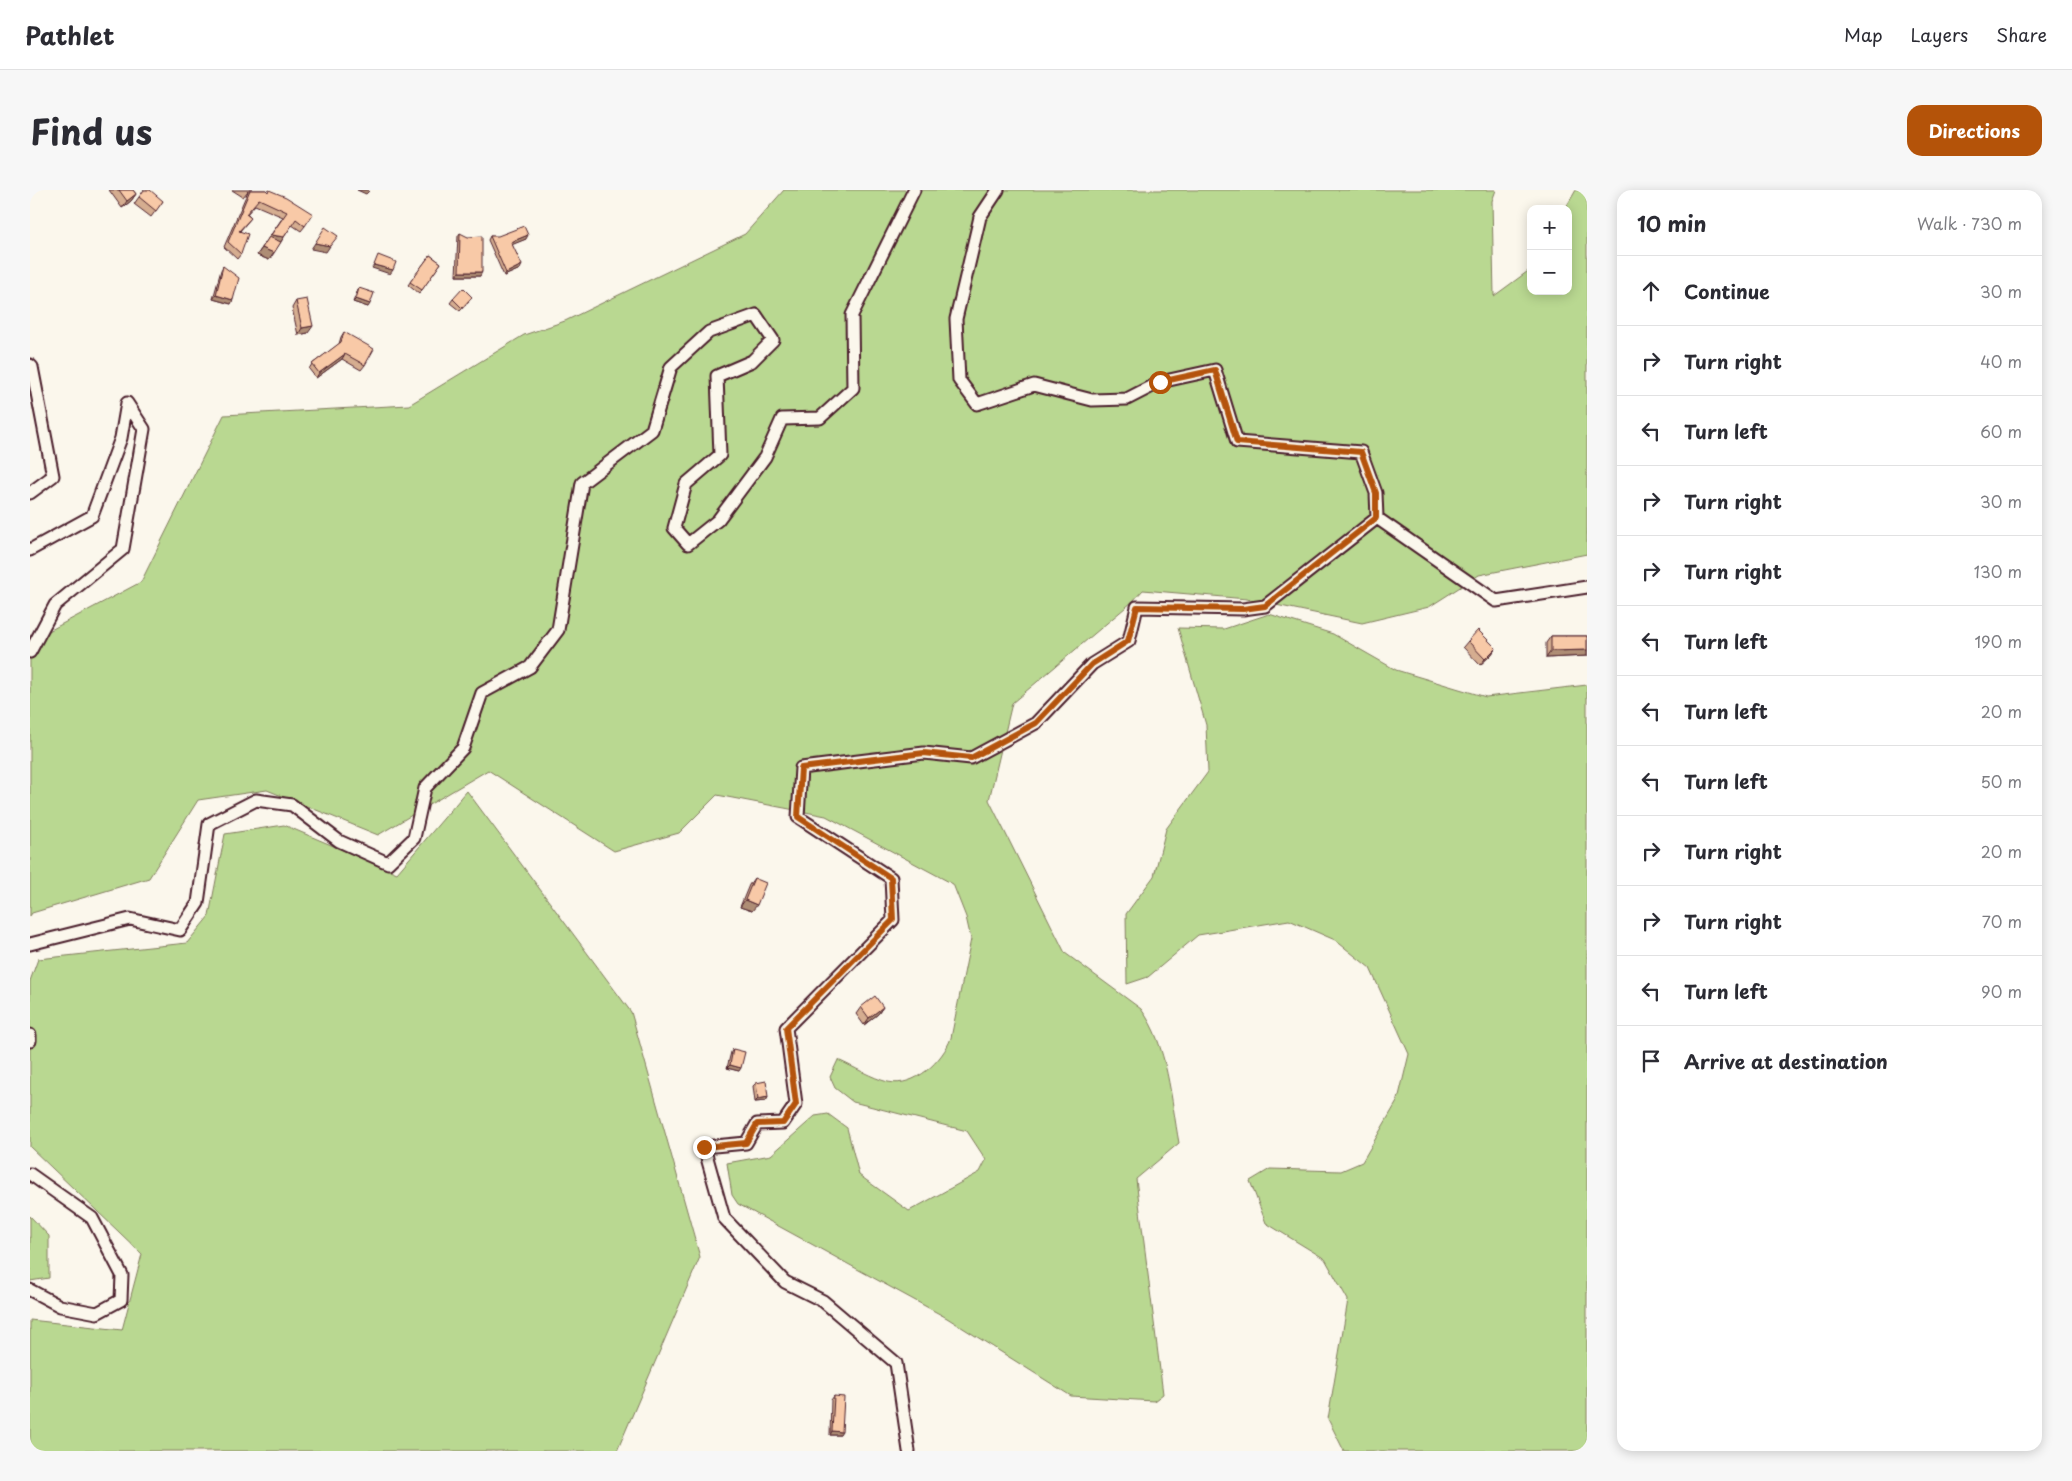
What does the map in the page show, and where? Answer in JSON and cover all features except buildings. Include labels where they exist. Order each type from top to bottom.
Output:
[{"type":"street","points":[[30,944],[130,919],[180,930],[198,903],[209,824],[256,800],[292,805],[339,841],[388,862],[414,838],[425,788],[463,748],[482,693],[530,667],[558,630],[582,483],[652,430],[671,367],[709,332],[756,316],[773,340],[752,361],[717,376],[720,455],[686,484],[674,528],[688,544],[718,520],[765,457],[782,419],[820,418],[853,388],[852,314],[914,190]]},
{"type":"street","points":[[998,190],[980,217],[956,319],[959,380],[976,404],[1034,385],[1092,400],[1127,399],[1160,382],[1215,370],[1237,442],[1361,452],[1376,493],[1376,518]]},
{"type":"street","points":[[30,365],[32,367],[53,476],[30,493]]},
{"type":"street","points":[[30,550],[92,516],[120,438],[127,403],[144,429],[123,549],[55,606],[30,652]]},
{"type":"street","points":[[1376,518],[1496,601],[1587,587]]},
{"type":"street","points":[[909,1451],[896,1363],[822,1301],[785,1282],[724,1218],[704,1147],[746,1143],[757,1124],[783,1123],[796,1104],[786,1028],[893,920],[891,878],[798,817],[801,768],[924,753],[971,758],[1036,723],[1092,664],[1128,641],[1137,607],[1243,609],[1265,606],[1376,518]]},
{"type":"street","points":[[30,1035],[30,1041]]},
{"type":"street","points":[[30,1174],[92,1218],[122,1274],[121,1300],[97,1313],[60,1306],[30,1290]]},
{"type":"green space","points":[[784,190],[1496,190],[1492,201],[1494,296],[1527,272],[1527,295],[1572,295],[1572,205],[1567,205],[1576,190],[1587,190],[1587,554],[1479,575],[1429,607],[1362,623],[1247,599],[1143,590],[1132,602],[1012,703],[989,800],[1065,953],[1141,1009],[1150,1023],[1163,1056],[1171,1091],[1179,1143],[1136,1179],[1163,1394],[1154,1401],[1071,1396],[947,1318],[738,1204],[732,1195],[727,1163],[771,1155],[815,1116],[828,1114],[847,1128],[859,1175],[909,1211],[980,1172],[986,1160],[967,1131],[853,1102],[835,1088],[830,1077],[838,1060],[876,1078],[898,1083],[918,1077],[935,1063],[942,1055],[951,1038],[971,939],[966,917],[953,884],[826,816],[717,795],[679,833],[614,851],[488,770],[378,835],[267,790],[198,800],[149,878],[32,913],[30,916],[30,641],[141,582],[224,415],[409,405],[524,335],[565,321],[745,234]]},
{"type":"green space","points":[[1269,614],[1333,634],[1396,670],[1486,697],[1587,685],[1587,1451],[1344,1451],[1328,1419],[1348,1300],[1325,1259],[1266,1223],[1250,1181],[1270,1169],[1341,1171],[1362,1162],[1398,1100],[1409,1054],[1370,968],[1335,940],[1289,920],[1198,935],[1148,977],[1127,984],[1126,914],[1154,876],[1166,829],[1208,772],[1206,725],[1178,628],[1224,629]]},
{"type":"green space","points":[[467,791],[631,1012],[700,1257],[617,1451],[30,1451],[30,1320],[122,1330],[142,1254],[30,1147],[30,981],[38,959],[187,943],[209,916],[225,834],[284,825],[397,873]]},
{"type":"green space","points":[[30,1216],[49,1236],[49,1278],[30,1281]]},
{"type":"route","points":[[704,1147],[746,1143],[757,1124],[783,1123],[796,1104],[786,1028],[893,920],[891,878],[798,817],[801,768],[924,753],[971,758],[1036,723],[1063,692],[1092,664],[1128,641],[1137,607],[1178,610],[1243,609],[1265,606],[1376,518],[1376,493],[1361,452],[1237,442],[1215,370],[1160,382]]}]
